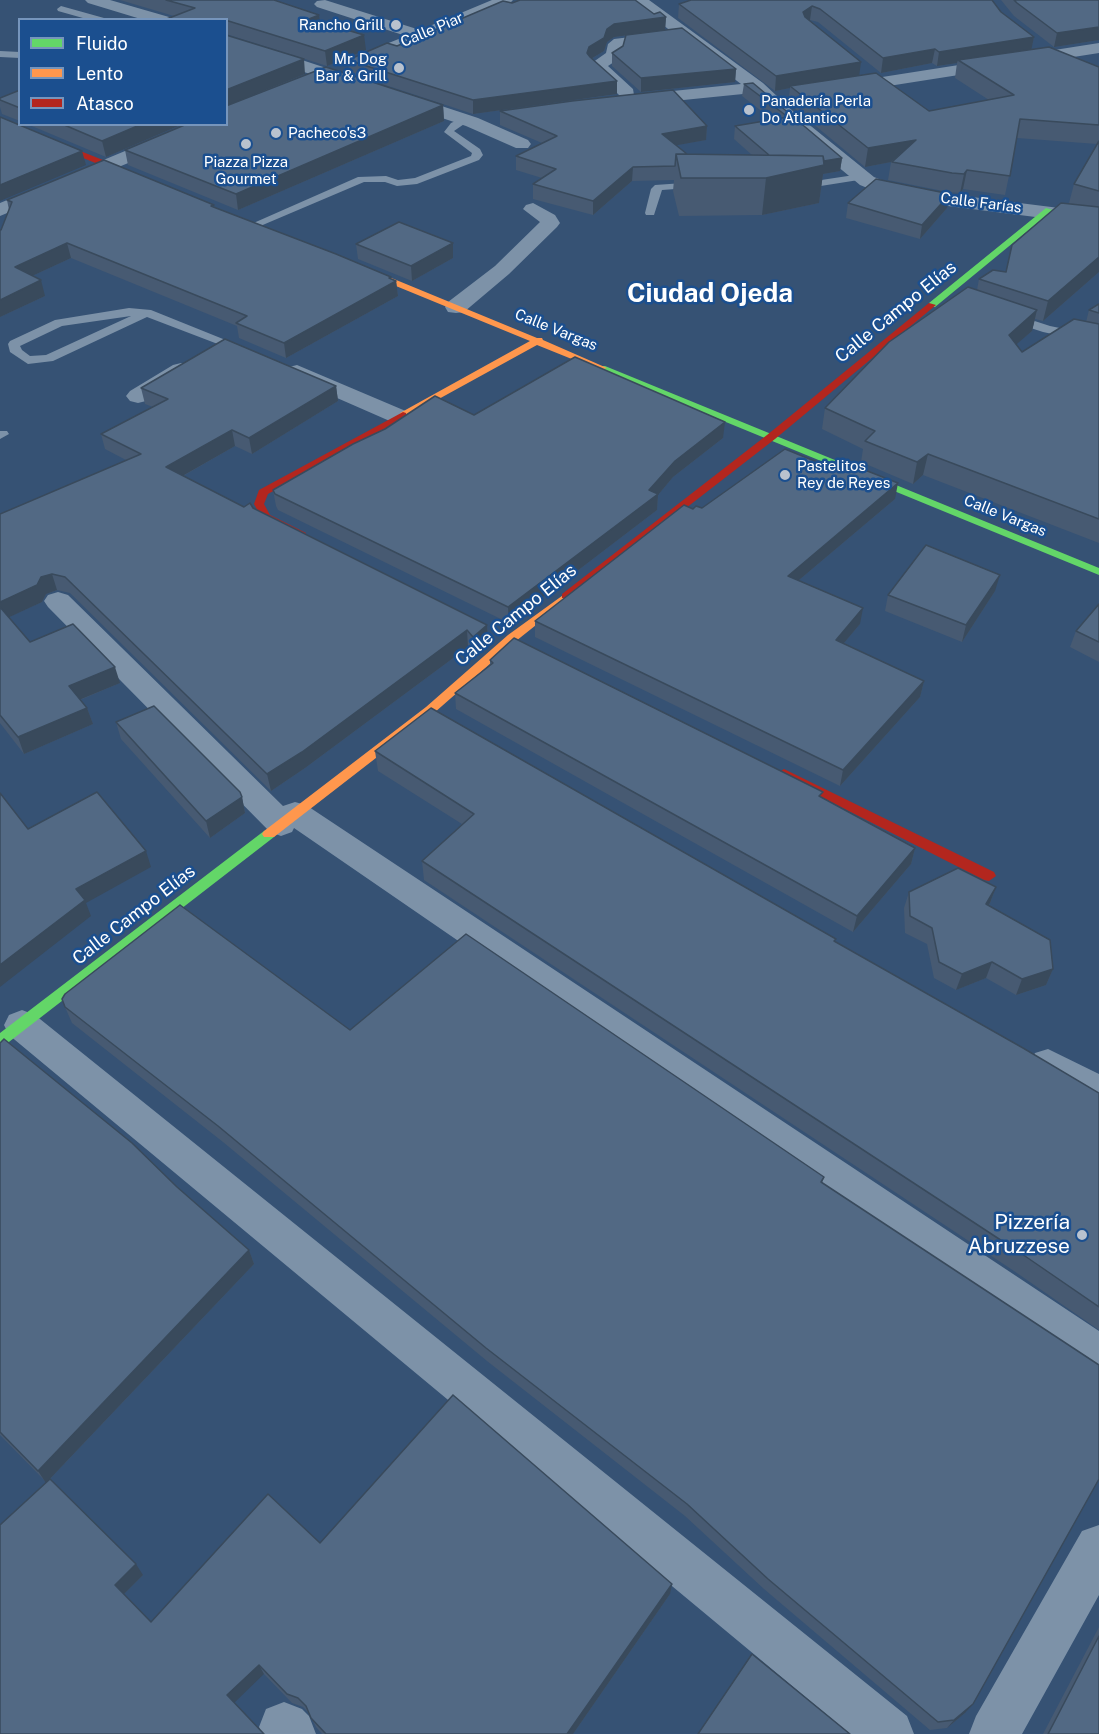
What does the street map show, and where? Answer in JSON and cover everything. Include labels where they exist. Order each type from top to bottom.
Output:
[{"type":"street","points":[[93,0],[140,13],[160,12]]},
{"type":"street","name":"Calle Piar","points":[[308,82],[505,0]]},
{"type":"street","name":"Calle Farías","points":[[639,0],[764,93],[790,118],[861,177],[889,190],[948,200],[1049,210],[1099,219]]},
{"type":"street","points":[[322,4],[419,35]]},
{"type":"street","points":[[658,14],[679,8]]},
{"type":"street","points":[[636,100],[597,65],[614,56],[616,44],[620,42],[684,34]]},
{"type":"street","points":[[228,41],[469,121],[522,144]]},
{"type":"street","points":[[1034,43],[1075,68]]},
{"type":"street","points":[[825,91],[1099,48]]},
{"type":"street","points":[[865,72],[880,83]]},
{"type":"street","points":[[615,103],[764,93],[793,95]]},
{"type":"street","points":[[469,121],[510,117]]},
{"type":"street","points":[[0,120],[150,182]]},
{"type":"street","points":[[0,210],[202,126]]},
{"type":"street","points":[[456,307],[502,270],[550,223],[548,219],[533,209]]},
{"type":"street","name":"Calle Campo Elías","points":[[11,1033],[430,710],[512,638],[951,297],[1049,210]]},
{"type":"street","points":[[249,223],[275,233]]},
{"type":"street","name":"Calle Vargas","points":[[339,259],[1099,572]]},
{"type":"street","points":[[320,544],[266,518],[259,504],[263,492],[538,340]]},
{"type":"street","points":[[138,396],[236,346]]},
{"type":"street","points":[[276,362],[400,417]]},
{"type":"street","points":[[58,601],[288,819],[1099,1356]]},
{"type":"street","points":[[430,710],[461,728]]},
{"type":"street","points":[[766,765],[989,876]]},
{"type":"street","points":[[11,1033],[889,1734]]},
{"type":"street","points":[[1027,1051],[1099,1092]]},
{"type":"street","points":[[994,1734],[1099,1548]]},
{"type":"lane","points":[[61,9],[94,18]]},
{"type":"lane","points":[[0,54],[18,55]]},
{"type":"lane","points":[[249,223],[362,179],[386,179],[397,183],[417,182],[475,158],[478,155],[476,151],[449,132],[454,125],[469,121]]},
{"type":"lane","points":[[785,183],[808,185],[861,177]]},
{"type":"lane","points":[[651,213],[656,189],[659,187],[708,184]]},
{"type":"lane","points":[[147,313],[49,358],[28,360],[15,352],[14,344],[59,323],[92,316],[147,313],[236,346]]},
{"type":"lane","points":[[1002,314],[1047,329],[1099,340]]},
{"type":"building","points":[[166,0],[274,0],[319,15],[309,19],[364,35],[325,51],[228,21],[228,18],[169,18],[195,8]]},
{"type":"building","points":[[520,0],[635,0],[654,14],[660,12],[666,17],[614,24],[607,29],[604,38],[589,47],[587,53],[590,57],[617,81],[473,100],[348,60],[387,43],[397,46],[503,1],[512,3]]},
{"type":"building","points":[[691,0],[992,0],[1001,12],[1034,37],[883,58],[820,9],[812,6],[803,12],[805,17],[861,62],[776,76],[679,4]]},
{"type":"building","points":[[1014,0],[1099,0],[1099,27],[1057,33]]},
{"type":"building","points":[[682,28],[736,69],[641,78],[612,53],[623,46],[626,35]]},
{"type":"building","points":[[228,36],[304,59],[228,89]]},
{"type":"building","points":[[1049,47],[1099,67],[1099,125],[1020,119],[1010,176],[967,170],[964,174],[952,173],[892,162],[916,140],[868,148],[790,86],[876,73],[929,111],[1014,95],[958,60]]},
{"type":"building","points":[[326,67],[443,105],[236,194],[125,150],[182,126],[228,126],[228,105]]},
{"type":"building","points":[[753,83],[842,158],[824,161],[823,156],[769,155],[735,126],[788,117],[744,84]]},
{"type":"building","points":[[673,90],[707,126],[662,134],[687,154],[676,154],[675,166],[633,167],[593,201],[533,184],[556,169],[516,156],[557,136],[500,111],[572,101]]},
{"type":"building","points":[[18,91],[18,107],[0,100]]},
{"type":"building","points":[[0,117],[82,151],[0,185]]},
{"type":"building","points":[[67,126],[137,126],[102,141]]},
{"type":"building","points":[[1099,141],[1099,191],[1074,184]]},
{"type":"building","points":[[676,154],[823,156],[824,165],[766,178],[681,178]]},
{"type":"building","points":[[104,160],[214,205],[211,206],[336,254],[396,281],[284,343],[236,323],[247,316],[67,243],[15,267],[41,280],[0,300],[0,230],[12,202],[7,200]]},
{"type":"building","points":[[876,179],[950,194],[922,225],[848,203]]},
{"type":"building","points":[[1061,203],[1099,207],[1099,257],[1048,301],[979,279],[993,270],[1006,272],[1012,245]]},
{"type":"building","points":[[399,222],[453,243],[411,266],[356,244]]},
{"type":"building","points":[[968,287],[1037,310],[1009,335],[1022,352],[1074,319],[1099,324],[1099,519],[928,454],[917,462],[865,441],[875,431],[825,408],[889,342]]},
{"type":"building","points":[[1099,304],[1099,313],[1089,310]]},
{"type":"building","points":[[225,339],[336,386],[249,438],[232,430],[166,467],[244,507],[250,503],[253,508],[487,625],[473,637],[467,630],[302,752],[267,774],[65,577],[52,574],[41,577],[37,585],[0,602],[0,514],[141,454],[101,434],[168,399],[141,388]]},
{"type":"building","points":[[575,357],[725,422],[675,461],[649,490],[658,494],[508,607],[275,494],[273,490],[353,444],[385,429],[435,396],[474,415]]},
{"type":"building","points":[[785,449],[839,471],[847,463],[898,483],[788,576],[863,608],[836,640],[924,681],[843,770],[535,621],[684,505],[693,509],[696,506],[702,508]]},
{"type":"building","points":[[926,545],[1000,575],[966,625],[888,595]]},
{"type":"building","points":[[1099,604],[1099,642],[1076,631]]},
{"type":"building","points":[[0,607],[30,642],[73,624],[115,667],[69,686],[87,708],[18,737],[0,715]]},
{"type":"building","points":[[514,638],[823,792],[819,796],[915,848],[857,916],[455,693],[493,663],[490,660]]},
{"type":"building","points":[[154,706],[240,792],[242,797],[206,821],[116,722]]},
{"type":"building","points":[[431,708],[836,939],[834,941],[1099,1093],[1099,1307],[1022,1254],[422,861],[474,814],[375,751]]},
{"type":"building","points":[[97,792],[146,851],[76,889],[85,900],[0,965],[0,793],[28,829]]},
{"type":"building","points":[[958,868],[996,887],[986,904],[1050,940],[1053,969],[1022,979],[992,962],[962,974],[939,962],[932,928],[910,916],[909,892]]},
{"type":"building","points":[[180,905],[350,1030],[466,934],[824,1177],[821,1182],[1099,1365],[1099,1479],[973,1704],[954,1720],[938,1722],[768,1579],[687,1504],[486,1348],[218,1126],[65,1007],[62,999],[65,994]]},
{"type":"building","points":[[4,1039],[132,1143],[177,1187],[249,1250],[38,1471],[0,1432],[0,1043]]},
{"type":"building","points":[[453,1395],[672,1584],[567,1734],[326,1734],[311,1718],[306,1706],[298,1698],[287,1694],[259,1665],[227,1695],[264,1734],[0,1734],[0,1525],[50,1479],[136,1564],[115,1585],[151,1622],[268,1494],[320,1543]]},
{"type":"building","points":[[1099,1636],[1099,1734],[1048,1734]]},
{"type":"building","points":[[752,1654],[850,1734],[698,1734]]},
{"type":"traffic: fast","points":[[932,305],[1049,210]]},
{"type":"traffic: fast","points":[[602,368],[1099,572]]},
{"type":"traffic: fast","points":[[0,1041],[269,834]]},
{"type":"traffic: slow","points":[[355,266],[602,368]]},
{"type":"traffic: slow","points":[[403,415],[539,340]]},
{"type":"traffic: slow","points":[[269,834],[430,710],[512,638],[566,596]]},
{"type":"traffic: jam","points":[[0,121],[140,178]]},
{"type":"traffic: jam","points":[[566,596],[771,437],[932,305]]},
{"type":"traffic: jam","points":[[302,535],[266,517],[259,504],[263,492],[403,415]]},
{"type":"traffic: jam","points":[[784,773],[989,876]]},
{"type":"place","name":"Rancho Grill","points":[[396,25]]},
{"type":"place","name":"Mr. Dog Bar & Grill","points":[[399,68]]},
{"type":"place","name":"Panadería Perla Do Atlantico","points":[[749,110]]},
{"type":"place","name":"Pacheco's3","points":[[276,133]]},
{"type":"place","name":"Piazza Pizza Gourmet","points":[[246,144]]},
{"type":"place","name":"Pastelitos Rey de Reyes","points":[[785,475]]},
{"type":"place","name":"Pizzería Abruzzese","points":[[1082,1235]]},
{"type":"district","name":"Ciudad Ojeda","points":[[710,294]]}]
